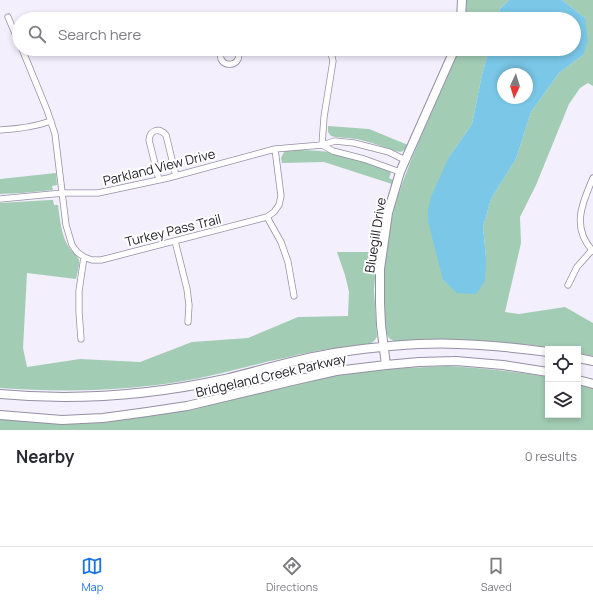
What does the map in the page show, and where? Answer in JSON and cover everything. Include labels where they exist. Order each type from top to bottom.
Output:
[{"type":"main road","points":[[461,12],[462,0]]},
{"type":"main road","name":"Bluegill Drive","points":[[386,364],[380,303],[380,269],[388,213],[400,172],[452,56]]},
{"type":"main road","name":"Bridgeland Creek Parkway","points":[[0,394],[27,397],[62,397],[101,396],[144,392],[225,379],[333,353],[384,346],[456,344],[505,346],[545,352]]},
{"type":"main road","points":[[581,359],[593,361]]},
{"type":"main road","name":"Bridgeland Creek Parkway","points":[[0,415],[62,420],[103,418],[187,406],[336,371],[386,364],[456,361],[504,365],[545,372]]},
{"type":"main road","points":[[581,381],[593,384]]},
{"type":"street","points":[[8,17],[12,26]]},
{"type":"street","points":[[25,56],[55,134],[66,225],[72,245],[77,252],[84,257],[79,291],[81,339]]},
{"type":"street","points":[[220,56],[222,61],[231,64],[236,62],[238,56]]},
{"type":"street","points":[[322,145],[324,117],[333,56]]},
{"type":"street","points":[[0,130],[37,126],[51,121]]},
{"type":"street","points":[[159,180],[149,140],[150,134],[155,131],[161,131],[166,135],[176,176]]},
{"type":"street","name":"Parkland View Drive","points":[[0,199],[62,193],[98,193],[176,176],[275,149],[322,145],[335,141],[354,143],[389,152],[405,160]]},
{"type":"street","name":"Parkland View Drive","points":[[322,145],[333,151],[364,159],[400,172]]},
{"type":"street","points":[[275,149],[281,196],[279,205],[267,218],[281,242],[288,262],[294,296]]},
{"type":"street","points":[[568,284],[577,267],[592,251],[581,228],[580,214],[583,202],[593,178]]},
{"type":"street","name":"Turkey Pass Trail","points":[[84,257],[92,260],[101,260],[267,218]]},
{"type":"street","points":[[175,241],[188,289],[188,322]]},
{"type":"green space","points":[[466,0],[509,0],[500,9],[499,12],[465,12]]},
{"type":"green space","points":[[562,0],[593,0],[593,86],[588,83],[580,88],[569,104],[536,185],[520,217],[521,243],[505,312],[519,314],[565,307],[593,323],[593,356],[581,354],[581,346],[545,347],[477,341],[445,340],[396,342],[390,339],[386,331],[385,323],[384,269],[394,210],[406,173],[456,56],[487,56],[472,124],[449,157],[443,280],[449,285],[486,257],[483,227],[491,199],[516,159],[531,112],[559,73],[583,55],[585,18],[581,15],[581,12],[577,12]]},
{"type":"green space","points":[[328,126],[369,129],[408,145],[403,151],[397,152],[357,139],[331,136],[328,132]]},
{"type":"green space","points":[[287,150],[312,150],[343,155],[388,170],[391,173],[389,178],[393,180],[392,184],[324,162],[282,163],[281,158]]},
{"type":"green space","points":[[56,173],[57,185],[52,186],[53,190],[0,194],[0,179]]},
{"type":"green space","points":[[53,200],[54,205],[58,205],[61,226],[66,241],[69,248],[78,258],[79,265],[76,279],[27,273],[23,348],[27,367],[80,359],[140,362],[192,342],[248,338],[298,317],[348,316],[349,292],[337,252],[377,252],[374,290],[377,337],[370,344],[309,352],[200,378],[150,386],[100,390],[25,390],[0,388],[0,203]]},
{"type":"green space","points":[[447,366],[498,370],[545,377],[545,418],[581,418],[581,383],[593,386],[593,430],[0,430],[0,418],[125,419],[198,407],[308,379],[368,370]]},
{"type":"water","points":[[509,0],[562,0],[577,12],[499,12],[500,9]]},
{"type":"water","points":[[581,15],[585,18],[588,41],[583,55],[559,73],[531,112],[516,159],[491,199],[483,227],[486,257],[485,281],[476,294],[457,293],[443,280],[428,221],[428,210],[431,197],[449,157],[472,124],[487,56],[581,56]]}]
